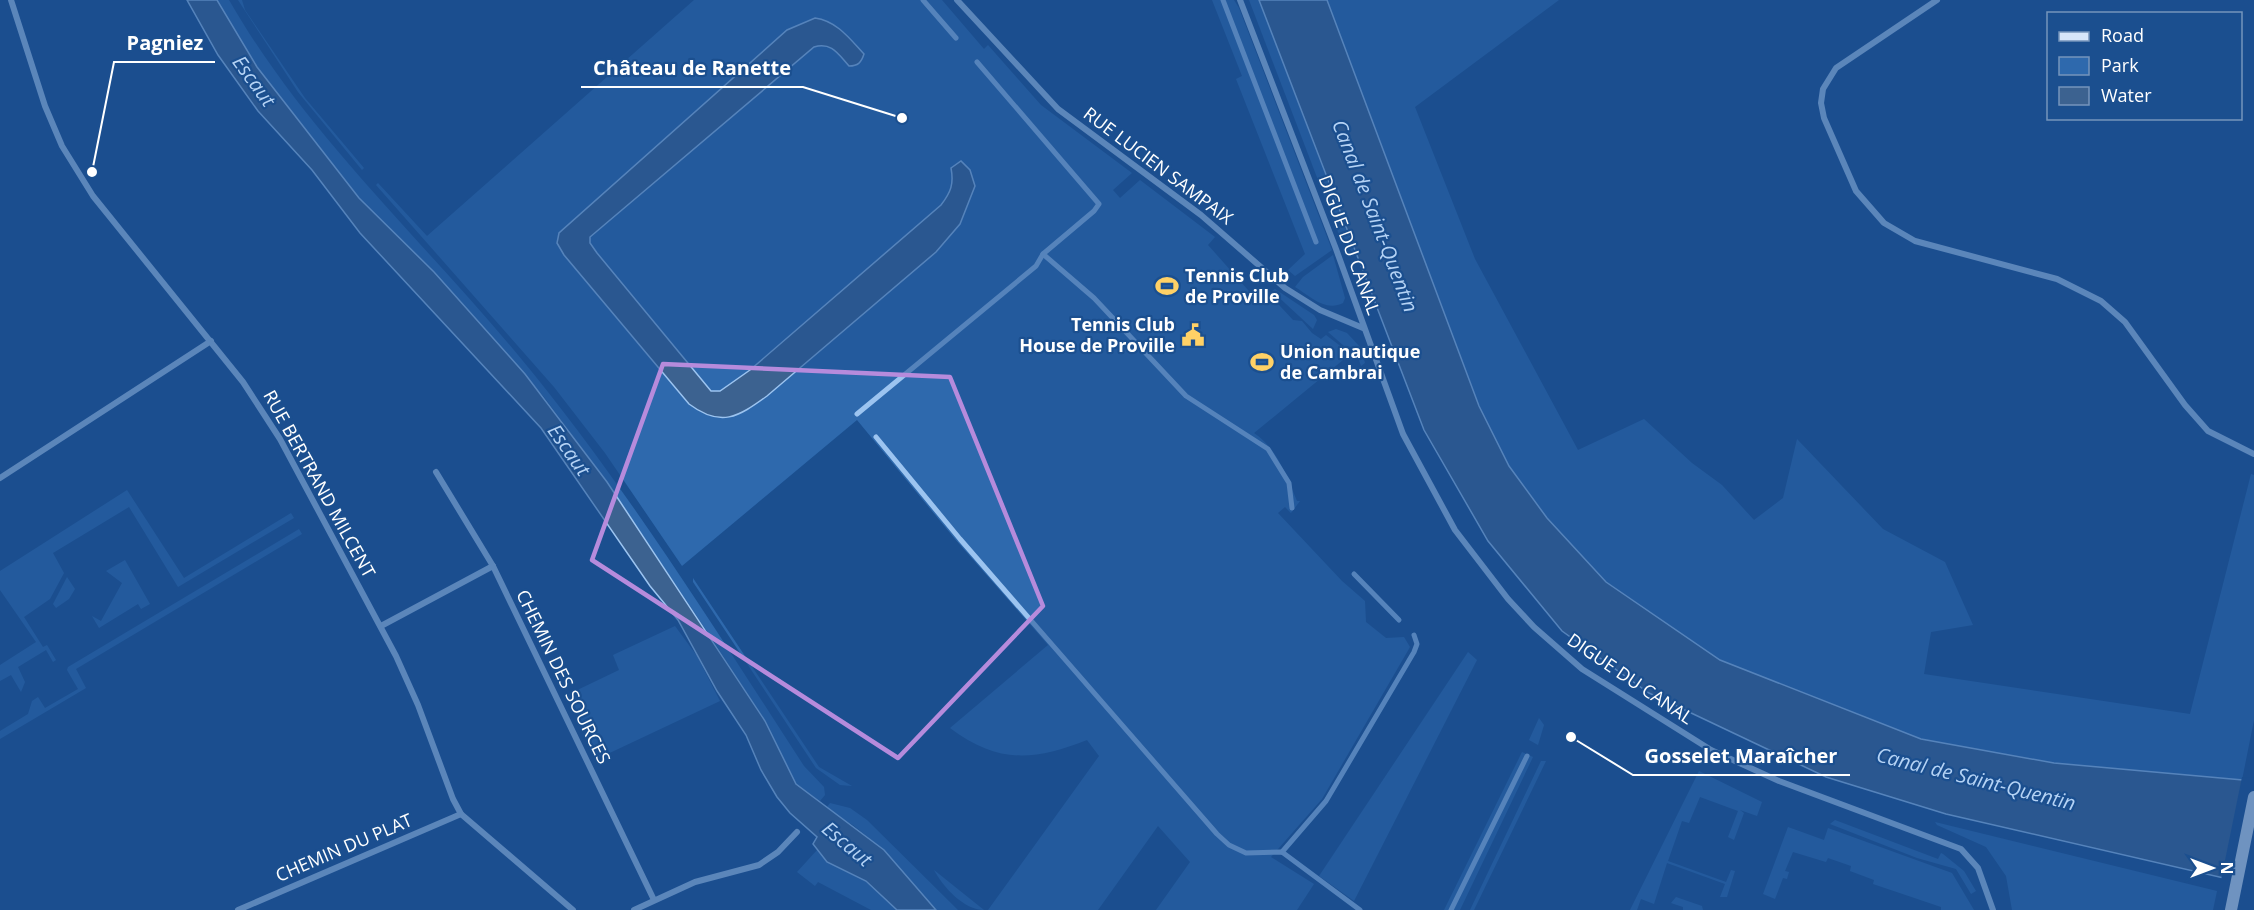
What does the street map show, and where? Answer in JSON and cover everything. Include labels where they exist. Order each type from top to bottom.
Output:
[{"type":"main road","points":[[2231,910],[2254,797]]},
{"type":"street","name":"RUE BERTRAND MILCENT","points":[[11,0],[50,118],[75,170],[248,389],[279,439],[381,626],[409,683],[453,800],[461,814],[573,910]]},
{"type":"street","name":"RUE LUCIEN SAMPAIX","points":[[957,0],[1058,109],[1201,215],[1285,288],[1320,310],[1363,327]]},
{"type":"street","name":"DIGUE DU CANAL","points":[[1240,0],[1336,249],[1403,434],[1455,531],[1508,599],[1559,651],[1602,682],[1711,750],[1800,789],[1960,849],[1978,868],[1993,910]]},
{"type":"street","points":[[1937,0],[1831,74],[1823,89],[1821,103],[1828,129],[1857,191],[1884,223],[1903,236],[1922,244],[2057,279],[2090,295],[2125,322],[2208,431],[2254,454]]},
{"type":"street","points":[[0,477],[211,341]]},
{"type":"street","name":"CHEMIN DES SOURCES","points":[[436,472],[493,566],[654,900]]},
{"type":"street","points":[[381,626],[493,566]]},
{"type":"street","name":"CHEMIN DU PLAT","points":[[238,910],[461,814]]},
{"type":"street","points":[[634,910],[709,877],[759,865],[778,852],[796,832]]},
{"type":"highlighted area","points":[[663,364],[950,377],[1043,606],[898,758],[592,560]]},
{"type":"green space","points":[[217,0],[229,0],[260,49],[328,140],[481,311],[595,454],[702,608],[804,766],[824,787],[825,795],[820,801],[796,784],[765,721],[716,645],[607,482],[544,397],[434,272],[359,198],[257,67]]},
{"type":"green space","points":[[238,0],[242,0],[245,10],[305,98],[364,168],[362,170],[298,92]]},
{"type":"green space","points":[[694,0],[942,0],[984,49],[988,45],[1041,105],[1132,173],[1113,190],[1120,198],[1140,180],[1215,237],[1208,245],[1256,299],[1266,291],[1293,320],[1302,321],[1312,333],[1321,339],[1326,335],[1343,348],[1362,351],[1365,363],[1361,366],[1359,360],[1343,360],[1254,433],[1275,455],[1297,501],[1300,501],[1291,513],[1285,507],[1278,513],[1342,581],[1365,601],[1366,622],[1386,638],[1404,637],[1410,647],[1322,799],[1271,857],[1314,884],[1297,910],[1156,910],[1190,862],[1158,826],[1098,910],[988,910],[1099,756],[1087,740],[1033,755],[1000,753],[967,740],[950,728],[1048,645],[955,539],[857,420],[682,566],[605,453],[554,387],[376,185],[378,183],[427,236]]},
{"type":"green space","points":[[1212,0],[1234,0],[1239,8],[1332,250],[1295,276],[1288,270],[1305,254],[1236,79],[1242,76]]},
{"type":"green space","points":[[1249,0],[1259,0],[1356,256],[1341,240]]},
{"type":"green space","points":[[1327,0],[1559,0],[1415,107],[1475,259],[1578,450],[1644,419],[1692,463],[1722,485],[1754,520],[1783,498],[1797,439],[1883,529],[1945,562],[1973,625],[1931,632],[1924,674],[2190,714],[2251,474],[2254,475],[2254,720],[2242,780],[2054,763],[1921,739],[1720,660],[1606,582],[1547,518],[1509,466],[1479,406]]},
{"type":"green space","points":[[1333,255],[1345,298],[1343,303],[1330,306],[1318,302],[1295,287],[1303,277]]},
{"type":"green space","points":[[1275,289],[1314,315],[1317,320],[1313,329],[1272,291]]},
{"type":"green space","points":[[1336,329],[1347,333],[1361,348],[1344,346],[1328,332]]},
{"type":"green space","points":[[127,490],[184,578],[291,513],[294,518],[178,587],[129,507],[53,553],[64,573],[50,599],[24,617],[43,647],[47,645],[56,660],[53,662],[46,650],[18,667],[25,682],[21,692],[11,675],[0,681],[0,665],[36,642],[0,590],[0,571]]},
{"type":"green space","points":[[299,529],[302,534],[76,669],[86,688],[0,739],[0,731],[28,714],[32,701],[38,697],[45,708],[78,689],[67,670],[68,667]]},
{"type":"green space","points":[[125,560],[150,604],[141,609],[138,604],[99,628],[92,616],[101,621],[122,583],[106,571]]},
{"type":"green space","points":[[67,577],[75,589],[69,599],[56,608],[53,604]]},
{"type":"green space","points":[[693,578],[819,767],[852,786],[840,785],[816,768],[693,582]]},
{"type":"green space","points":[[675,626],[697,656],[720,701],[599,758],[569,694],[619,670],[613,655]]},
{"type":"green space","points":[[1468,652],[1477,660],[1354,901],[1319,876]]},
{"type":"green space","points":[[1539,718],[1544,725],[1538,745],[1529,740]]},
{"type":"green space","points":[[1522,752],[1533,757],[1460,910],[1444,910]]},
{"type":"green space","points":[[1541,761],[1546,761],[1474,910],[1470,910]]},
{"type":"green space","points":[[1699,771],[1762,802],[1757,816],[1740,810],[1744,813],[1734,840],[1728,837],[1738,811],[1700,797],[1689,823],[1682,821],[1668,861],[1726,882],[1731,870],[1735,871],[1727,897],[1720,897],[1725,884],[1667,863],[1654,904],[1641,899],[1637,910],[1630,910]]},
{"type":"green space","points":[[830,803],[850,808],[867,820],[958,910],[936,910],[884,850],[853,825],[832,813],[827,807]]},
{"type":"green space","points":[[1835,820],[1938,859],[1941,853],[1943,854],[1964,871],[1976,891],[1971,894],[1956,869],[1917,858],[1830,824]]},
{"type":"green space","points":[[1935,822],[2217,891],[2213,910],[2012,910],[2006,876],[1986,847],[1937,825]]},
{"type":"green space","points":[[1788,827],[1824,840],[1828,828],[1952,873],[1974,910],[1941,910],[1941,907],[1873,884],[1874,880],[1850,871],[1851,866],[1828,858],[1826,862],[1793,852],[1785,871],[1789,872],[1787,879],[1783,878],[1775,899],[1763,894]]},
{"type":"green space","points":[[818,849],[827,862],[866,881],[897,910],[871,910],[818,882],[815,886],[797,872]]},
{"type":"green space","points":[[934,870],[984,910],[962,902]]},
{"type":"green space","points":[[1676,897],[1702,906],[1703,910],[1683,910],[1683,907],[1671,903]]},
{"type":"water","name":"Escaut","points":[[187,0],[217,0],[257,67],[359,198],[434,272],[525,374],[607,482],[765,721],[796,784],[884,850],[936,910],[897,910],[866,881],[827,862],[813,844],[817,837],[790,813],[777,797],[761,770],[746,735],[717,691],[678,620],[650,586],[541,428],[360,233],[312,170],[258,111],[218,55]]},
{"type":"water","name":"Canal de Saint-Quentin","points":[[1259,0],[1327,0],[1479,406],[1509,466],[1547,518],[1606,582],[1720,660],[1921,739],[2054,763],[2254,781],[2254,885],[1946,814],[1826,777],[1649,693],[1562,631],[1488,541],[1424,430]]},
{"type":"water","points":[[815,18],[830,23],[848,37],[864,54],[862,60],[849,66],[838,53],[830,48],[814,47],[590,237],[590,243],[597,253],[711,391],[720,391],[750,370],[941,205],[951,188],[951,168],[961,161],[970,170],[975,186],[960,224],[936,252],[767,396],[738,414],[720,418],[711,416],[689,404],[564,255],[557,243],[559,233],[787,30]]},
{"type":"pier","points":[[2242,777],[2254,778],[2254,888],[2221,880]]},
{"type":"waterway","points":[[923,0],[956,38]]},
{"type":"waterway","points":[[1223,0],[1316,242]]},
{"type":"waterway","points":[[977,62],[1099,204],[1094,211],[1043,254],[1094,298],[1186,396],[1268,449],[1289,483],[1292,508]]},
{"type":"waterway","points":[[857,414],[1036,266],[1043,254]]},
{"type":"waterway","points":[[876,437],[960,539],[1217,834],[1229,845],[1246,853],[1282,852],[1360,910]]},
{"type":"waterway","points":[[1354,574],[1399,620]]},
{"type":"waterway","points":[[1282,852],[1326,801],[1414,652],[1417,644],[1414,635]]},
{"type":"waterway","points":[[1451,910],[1527,756]]},
{"type":"place","name":"Château de Ranette","points":[[902,118]]},
{"type":"place","name":"Pagniez","points":[[92,172]]},
{"type":"place","name":"Tennis Club de Proville","points":[[1167,286]]},
{"type":"place","name":"Tennis Club House de Proville","points":[[1193,335]]},
{"type":"place","name":"Union nautique de Cambrai","points":[[1262,362]]},
{"type":"place","name":"Gosselet Maraîcher","points":[[1571,737]]}]
